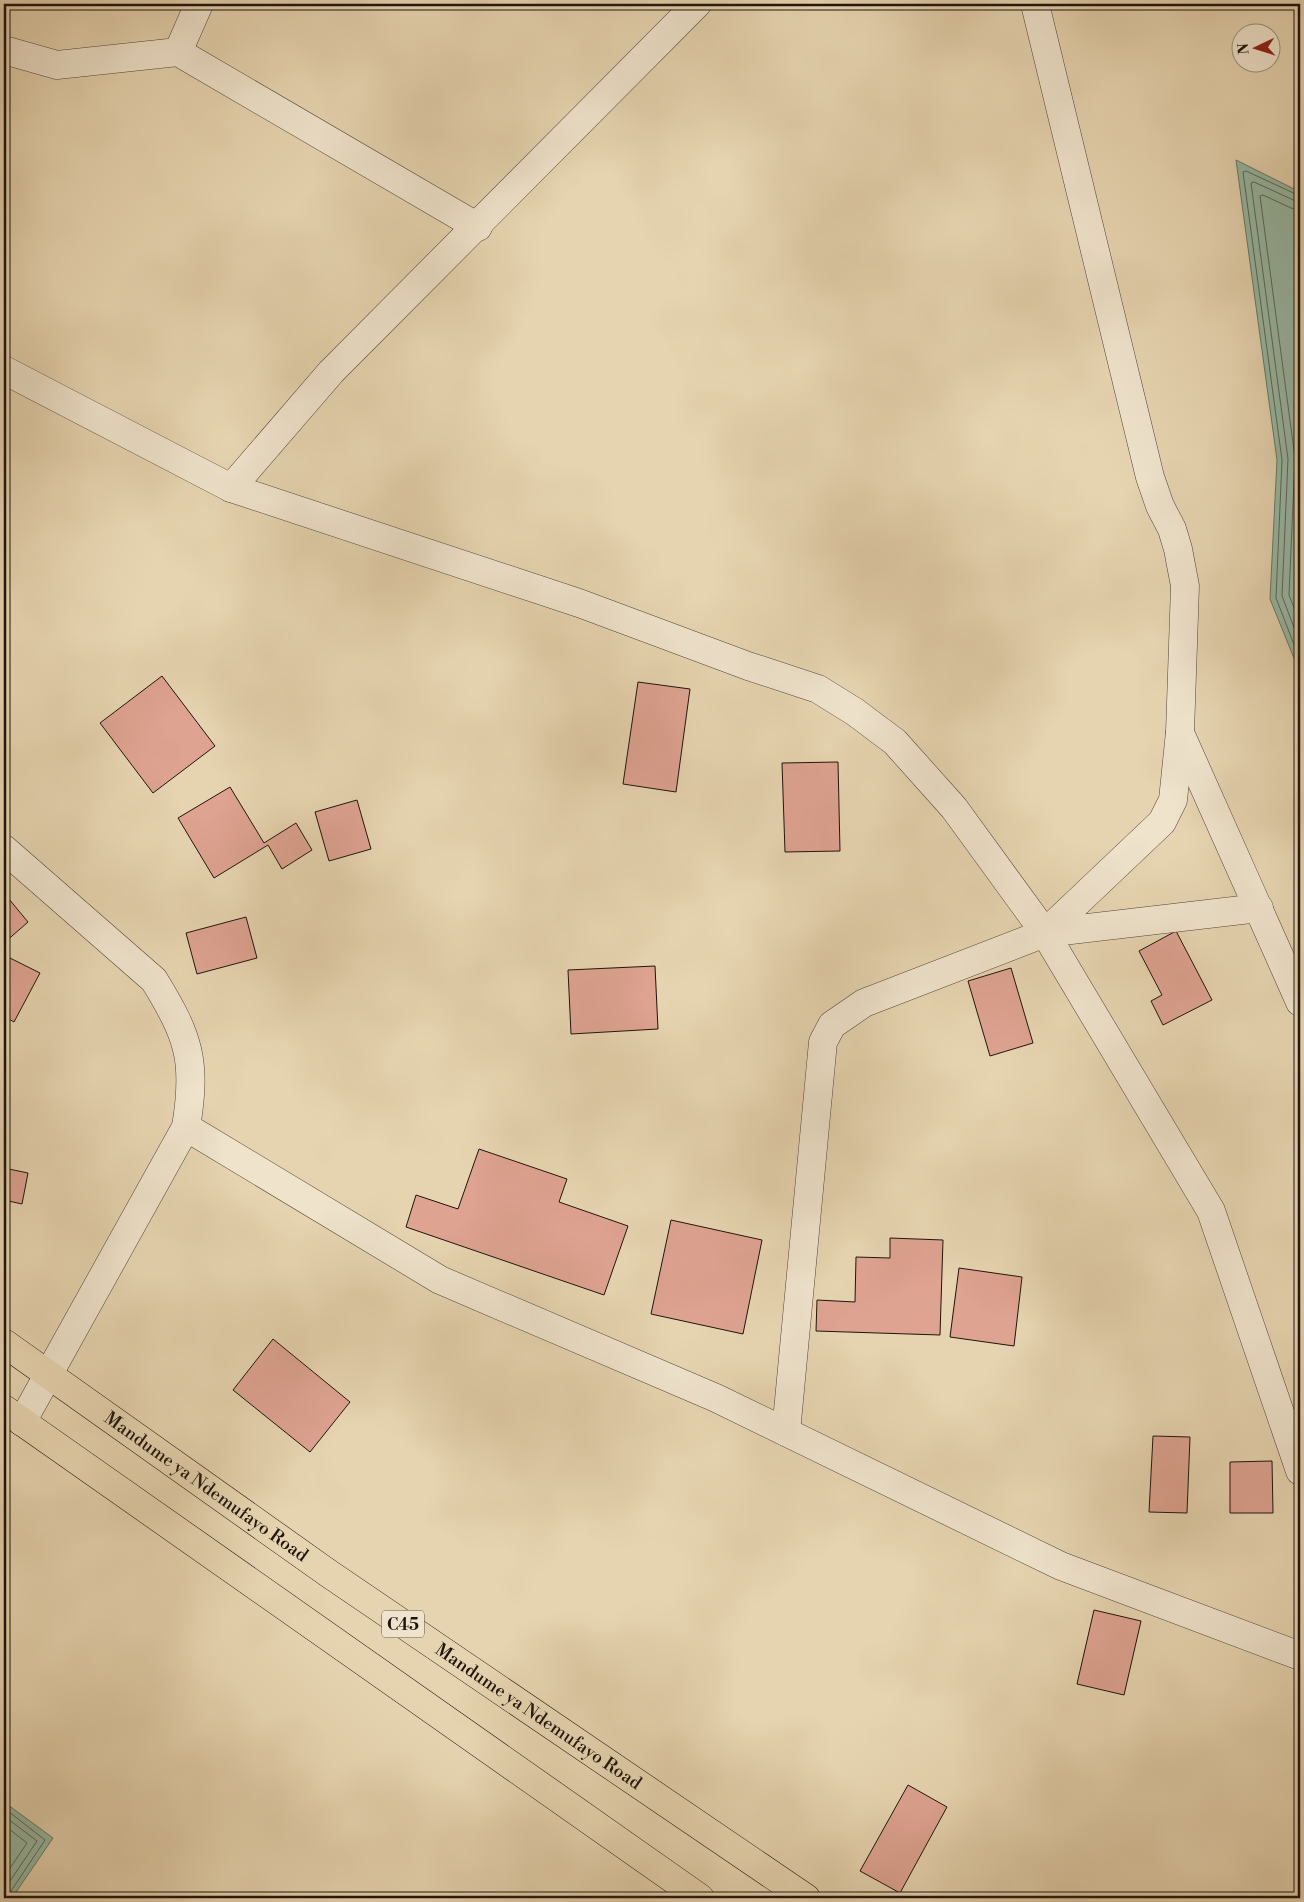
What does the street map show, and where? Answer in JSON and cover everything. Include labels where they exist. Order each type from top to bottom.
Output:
[{"type":"main road","name":"Mandume ya Ndemufayo Road","points":[[4,1343],[337,1578],[795,1895]]},
{"type":"main road","points":[[13,1416],[700,1898]]},
{"type":"street","points":[[178,52],[199,4]]},
{"type":"street","points":[[231,488],[331,372],[478,227],[697,4]]},
{"type":"street","points":[[1035,4],[1150,477],[1178,549],[1185,586],[1180,732],[1173,800],[1162,822],[1045,933]]},
{"type":"street","points":[[4,50],[57,65],[178,52],[478,227]]},
{"type":"street","points":[[4,370],[231,488],[579,603],[748,666],[818,689],[855,712],[895,742],[954,808],[1045,933],[1211,1211],[1299,1463]]},
{"type":"street","points":[[1180,732],[1300,1002]]},
{"type":"street","points":[[4,849],[154,980],[170,1006],[187,1044],[192,1079],[186,1127],[48,1375],[13,1416]]},
{"type":"street","points":[[786,1432],[823,1042],[832,1025],[864,1004],[1045,933],[1258,908]]},
{"type":"street","points":[[186,1127],[440,1280],[716,1398],[1061,1566],[1300,1656]]},
{"type":"water","points":[[1236,160],[1300,192],[1300,673],[1270,599],[1277,460]]},
{"type":"water","points":[[4,1802],[53,1838],[12,1898],[4,1898]]},
{"type":"building","points":[[162,676],[215,746],[153,793],[100,723]]},
{"type":"building","points":[[638,682],[690,689],[676,792],[623,784]]},
{"type":"building","points":[[838,762],[840,851],[785,852],[782,763]]},
{"type":"building","points":[[230,787],[264,843],[296,823],[312,850],[282,869],[268,845],[214,878],[178,818]]},
{"type":"building","points":[[357,800],[371,849],[329,861],[315,812]]},
{"type":"building","points":[[4,893],[28,922],[4,943]]},
{"type":"building","points":[[246,917],[257,958],[197,974],[186,933]]},
{"type":"building","points":[[1176,931],[1212,1000],[1163,1025],[1151,1001],[1162,995],[1139,951]]},
{"type":"building","points":[[4,955],[40,973],[14,1022],[4,1016]]},
{"type":"building","points":[[655,966],[658,1029],[571,1034],[568,970]]},
{"type":"building","points":[[1011,968],[1033,1043],[990,1056],[968,981]]},
{"type":"building","points":[[479,1149],[567,1179],[559,1202],[628,1226],[604,1295],[406,1227],[416,1195],[458,1209]]},
{"type":"building","points":[[4,1168],[28,1173],[22,1204],[4,1200]]},
{"type":"building","points":[[671,1220],[762,1240],[743,1334],[651,1314]]},
{"type":"building","points":[[890,1238],[943,1240],[940,1335],[816,1331],[817,1300],[855,1302],[856,1257],[890,1258]]},
{"type":"building","points":[[959,1268],[1022,1277],[1014,1346],[950,1337]]},
{"type":"building","points":[[273,1339],[350,1402],[310,1452],[233,1390]]},
{"type":"building","points":[[1153,1436],[1190,1437],[1187,1513],[1149,1512]]},
{"type":"building","points":[[1272,1461],[1273,1513],[1230,1513],[1230,1462]]},
{"type":"building","points":[[1094,1610],[1141,1621],[1124,1695],[1077,1684]]},
{"type":"building","points":[[908,1785],[947,1807],[900,1893],[860,1871]]}]
